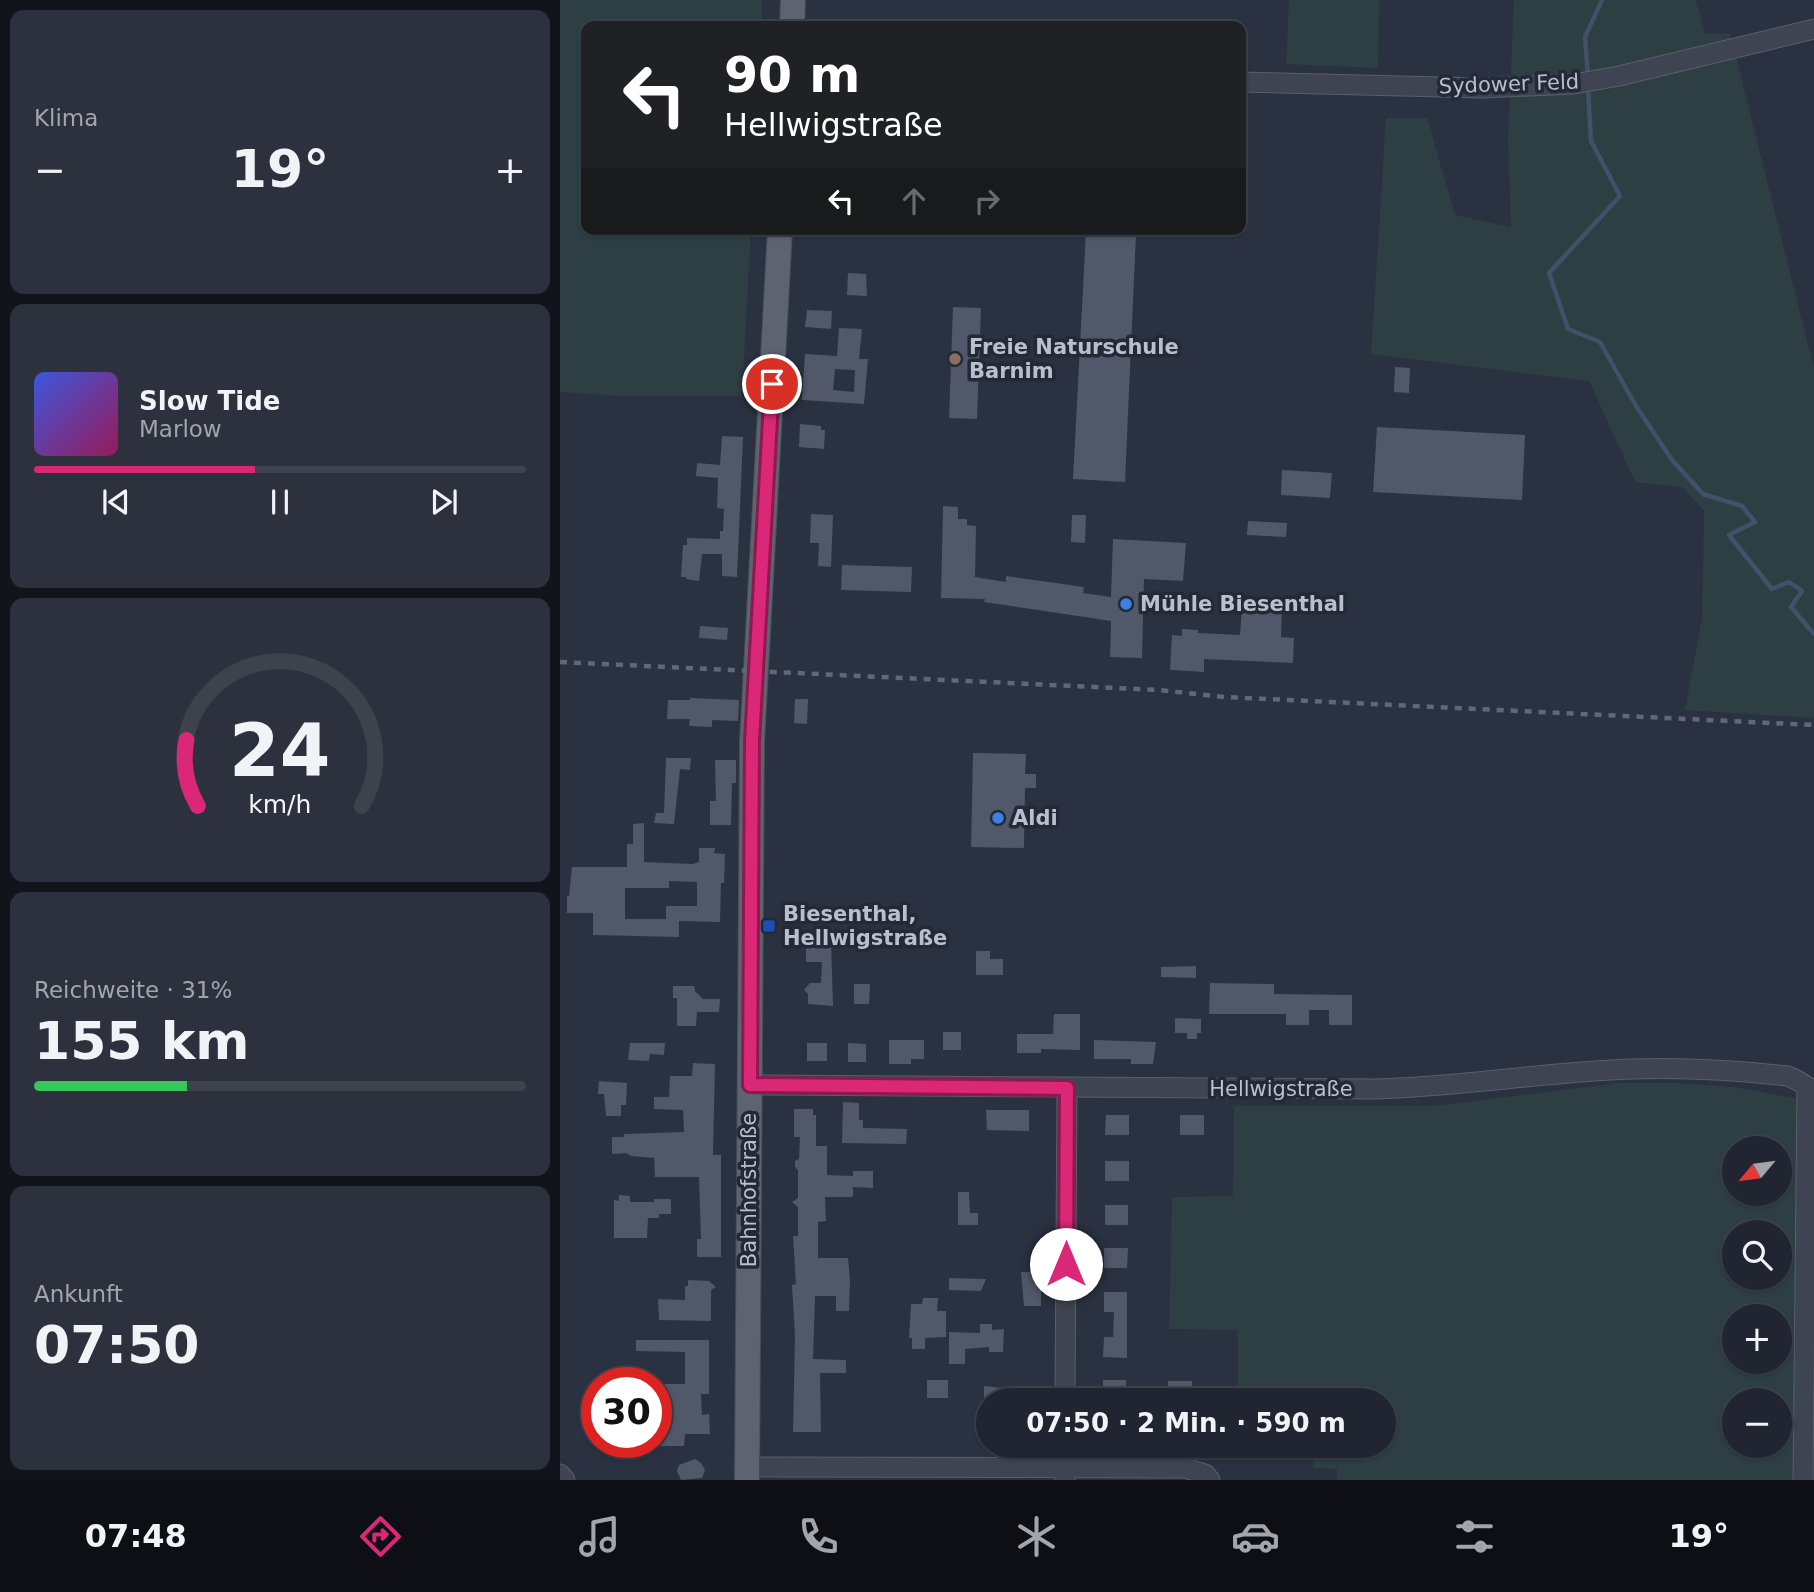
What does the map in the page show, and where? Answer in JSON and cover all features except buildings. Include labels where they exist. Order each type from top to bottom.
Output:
[{"type":"main road","points":[[792,21],[793,0]]},
{"type":"main road","name":"Bahnhofstraße","points":[[747,1474],[752,730],[780,235]]},
{"type":"street","name":"Sydower Feld","points":[[1246,82],[1483,88],[1582,83],[1814,29]]},
{"type":"street","name":"Hellwigstraße","points":[[750,1085],[1400,1089],[1612,1070],[1670,1068],[1787,1076],[1799,1079],[1810,1088]]},
{"type":"street","points":[[1065,1388],[1067,1088]]},
{"type":"street","points":[[1803,1480],[1810,1088]]},
{"type":"street","points":[[747,1474],[1065,1474],[1185,1468],[1205,1474],[1210,1480]]},
{"type":"street","points":[[560,1474],[565,1480]]},
{"type":"shaded area","points":[[560,0],[762,0],[761,21],[581,21],[581,235],[751,235],[742,396],[621,396],[560,392]]},
{"type":"shaded area","points":[[1289,0],[1379,0],[1378,68],[1286,64]]},
{"type":"shaded area","points":[[1514,0],[1696,0],[1705,34],[1730,33],[1814,368],[1814,718],[1685,710],[1702,618],[1704,511],[1682,487],[1635,482],[1589,381],[1371,354],[1386,118],[1427,118],[1455,215],[1511,227],[1508,139]]},
{"type":"shaded area","points":[[1618,1083],[1734,1087],[1799,1099],[1794,1480],[1337,1480],[1337,1469],[1313,1468],[1313,1458],[1396,1458],[1396,1388],[1238,1388],[1238,1330],[1169,1329],[1172,1197],[1233,1196],[1234,1106],[1434,1106]]},
{"type":"waterway","points":[[1588,76],[1585,37],[1602,0]]},
{"type":"waterway","points":[[1588,88],[1591,141],[1620,196],[1549,273],[1568,329],[1600,342],[1636,406],[1672,460],[1703,494],[1742,506],[1755,522],[1729,535],[1772,589],[1789,582],[1802,591],[1791,607],[1814,634]]},
{"type":"railway","points":[[560,662],[1814,725]]},
{"type":"place","name":"Freie Naturschule Barnim","points":[[955,359]]},
{"type":"place","name":"Mühle Biesenthal","points":[[1126,604]]},
{"type":"place","name":"Aldi","points":[[998,818]]},
{"type":"place","name":"Biesenthal, Hellwigstraße","points":[[769,926]]},
{"type":"route","points":[[772,384],[752,741],[750,1085],[1067,1088],[1066,1264]]}]
